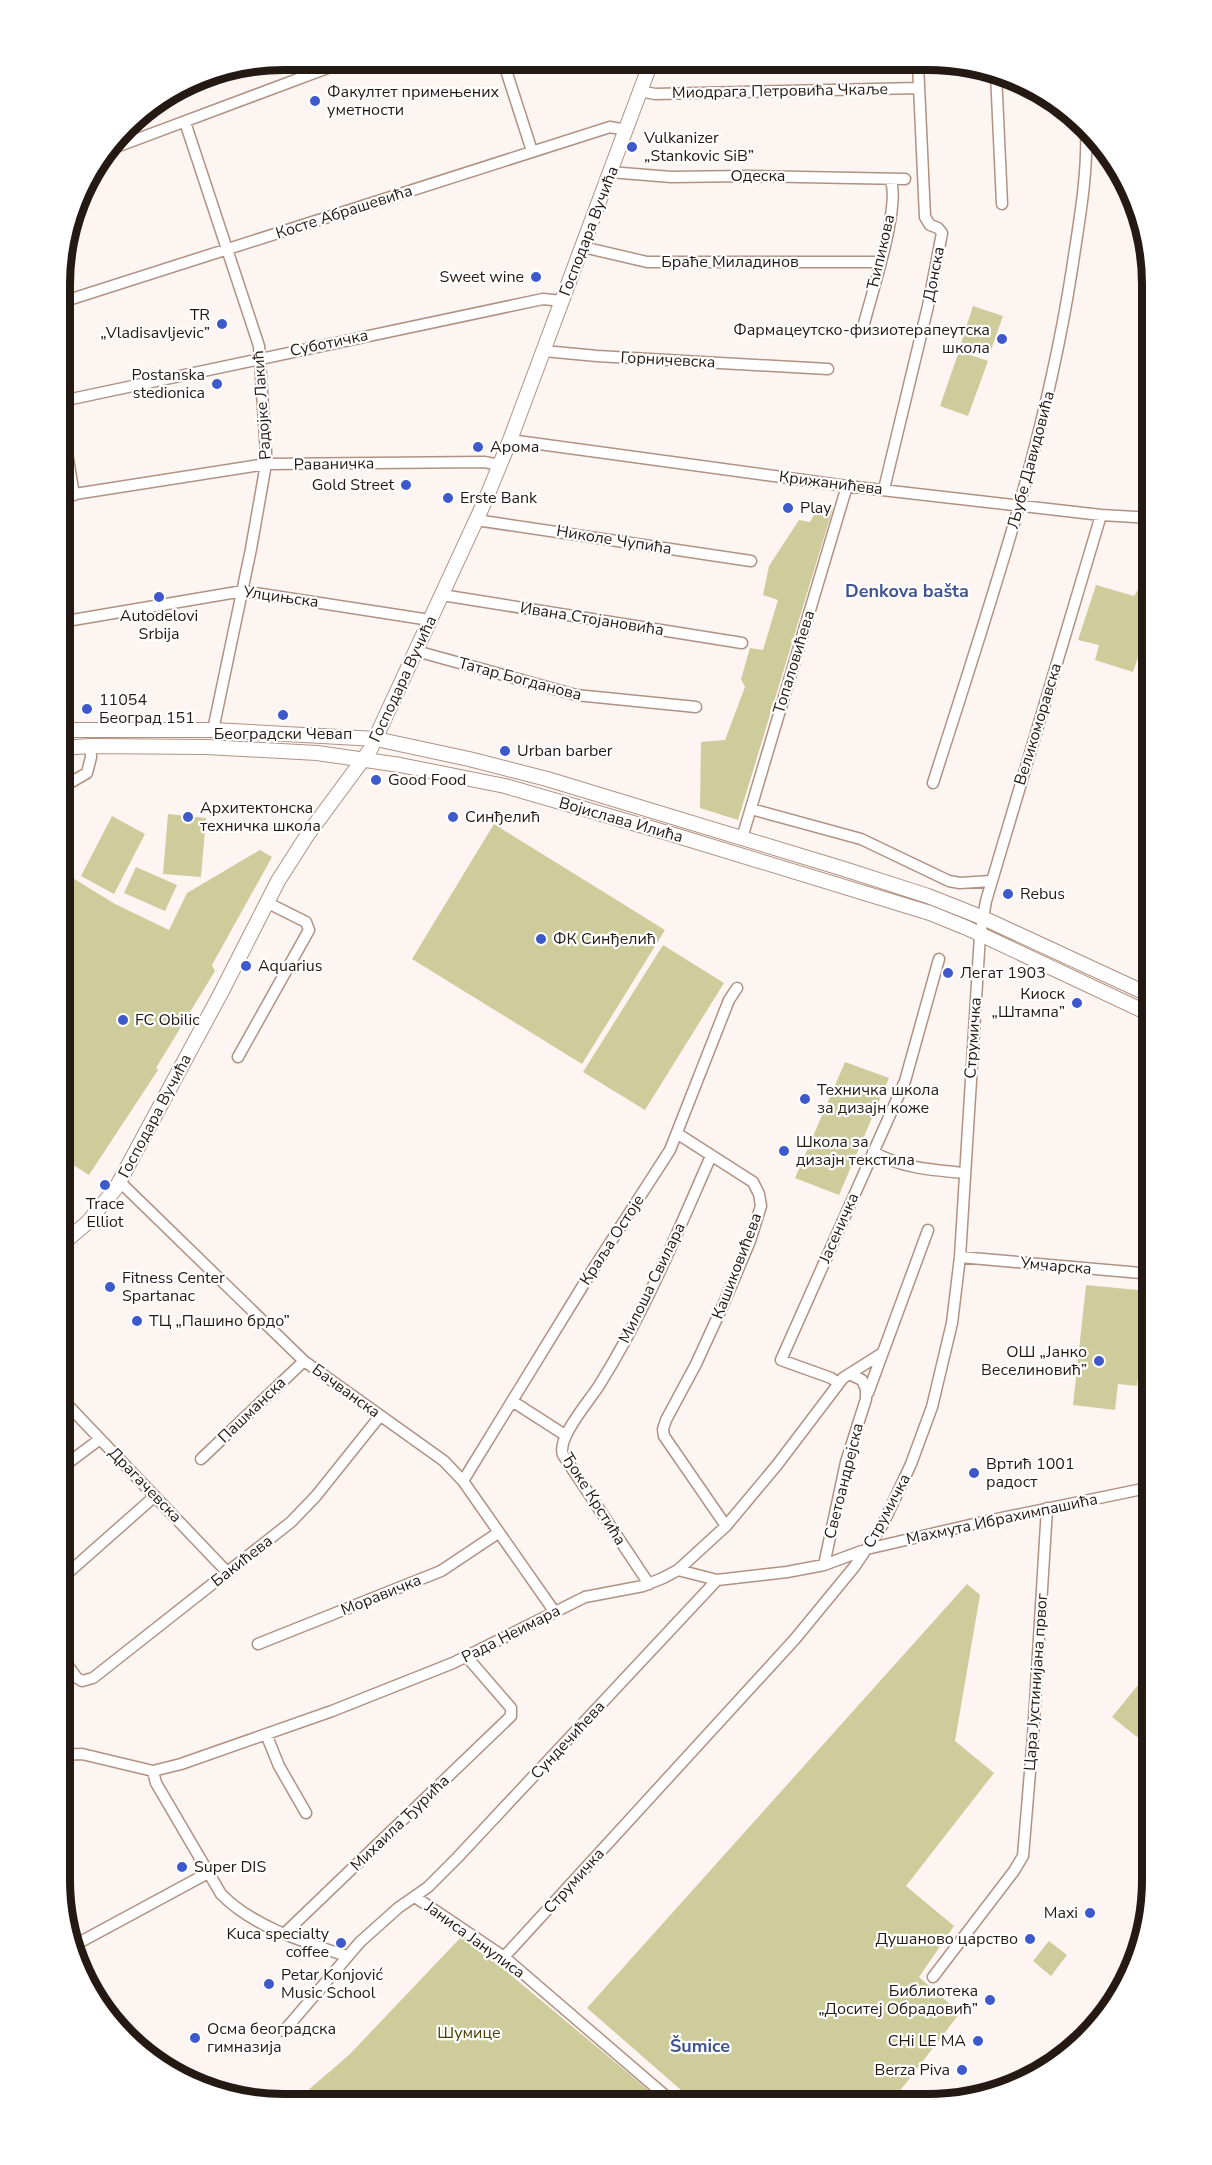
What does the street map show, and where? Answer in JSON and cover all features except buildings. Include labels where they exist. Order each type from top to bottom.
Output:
[{"type":"main road","name":"Господара Вучића","points":[[70,1237],[88,1222],[120,1182],[290,860],[364,759],[376,739],[500,465],[648,70]]},
{"type":"main road","name":"Војислава Илића","points":[[70,730],[213,730],[376,739],[548,779],[904,888],[983,918],[1142,991]]},
{"type":"main road","name":"Војислава Илића","points":[[70,747],[217,748],[318,753],[364,759],[516,789],[682,837],[948,920],[1142,1011]]},
{"type":"street","name":"Донска","points":[[884,489],[926,317],[942,233],[941,230],[930,225],[926,218],[918,70]]},
{"type":"street","points":[[123,145],[320,71]]},
{"type":"street","points":[[506,71],[532,151]]},
{"type":"street","points":[[996,82],[1002,204]]},
{"type":"street","name":"Миодрага Петровића Чкаље","points":[[640,91],[655,94],[919,88]]},
{"type":"street","name":"Радојке Лакић","points":[[185,122],[259,346],[266,464],[243,591],[213,730]]},
{"type":"street","name":"Косте Абрашевића","points":[[70,299],[610,127],[626,130]]},
{"type":"street","name":"Љубе Давидовића","points":[[933,783],[1020,506],[1038,440],[1065,317],[1082,203],[1086,141]]},
{"type":"street","name":"Одеска","points":[[610,172],[671,177],[905,179]]},
{"type":"street","name":"Ћипикова","points":[[864,324],[892,207],[893,188],[890,179]]},
{"type":"street","name":"Браће Миладинов","points":[[583,247],[646,262],[880,262]]},
{"type":"street","name":"Суботичка","points":[[70,399],[543,298],[562,301]]},
{"type":"street","name":"Горничевска","points":[[544,351],[828,369]]},
{"type":"street","name":"Крижанићева","points":[[510,440],[847,486],[1101,515],[1142,517]]},
{"type":"street","name":"Раваничка","points":[[70,495],[266,464],[484,462],[500,465]]},
{"type":"street","points":[[70,471],[74,495]]},
{"type":"street","name":"Топаловићева","points":[[741,838],[847,486]]},
{"type":"street","name":"Великоморавска","points":[[980,935],[991,881],[1101,515]]},
{"type":"street","name":"Николе Чупића","points":[[476,519],[751,561]]},
{"type":"street","name":"Улцињска","points":[[70,621],[243,591],[430,620]]},
{"type":"street","name":"Ивана Стојановића","points":[[442,595],[742,643]]},
{"type":"street","name":"Татар Богданова","points":[[416,651],[582,697],[696,707]]},
{"type":"street","points":[[70,783],[87,773],[91,757],[90,746]]},
{"type":"street","points":[[751,809],[861,839],[950,881],[960,883],[991,881]]},
{"type":"street","points":[[238,1057],[309,930],[306,922],[266,902]]},
{"type":"street","name":"Струмичка","points":[[504,1957],[795,1639],[867,1549],[894,1504],[932,1407],[952,1323],[960,1257],[980,935]]},
{"type":"street","name":"Јасеничка","points":[[838,1383],[831,1378],[781,1360],[905,1081],[939,959]]},
{"type":"street","name":"Краља Остоје","points":[[463,1481],[590,1274],[663,1161],[678,1134],[729,1000],[737,988]]},
{"type":"street","name":"Кашиковићева","points":[[678,1134],[753,1182],[759,1194],[761,1206],[750,1241],[724,1304],[663,1429],[664,1436],[726,1526]]},
{"type":"street","points":[[873,1152],[889,1161],[914,1168],[964,1173]]},
{"type":"street","name":"Милоша Свилара","points":[[565,1435],[600,1384],[642,1311],[715,1158]]},
{"type":"street","name":"Бачванска","points":[[120,1182],[304,1361],[444,1461],[463,1481],[554,1611]]},
{"type":"street","name":"Светоандрејска","points":[[824,1565],[846,1462],[881,1354],[928,1230]]},
{"type":"street","name":"Умчарска","points":[[960,1257],[1142,1273]]},
{"type":"street","name":"Рада Неимара","points":[[70,1755],[82,1754],[153,1771],[181,1764],[332,1711],[467,1657],[585,1597],[649,1584],[678,1570],[726,1526],[791,1446],[838,1383],[881,1354]]},
{"type":"street","name":"Пашманска","points":[[201,1459],[304,1361]]},
{"type":"street","points":[[849,1374],[862,1380],[866,1389],[866,1399]]},
{"type":"street","name":"Ђоке Крстића","points":[[512,1401],[565,1435],[561,1445],[563,1455],[649,1584]]},
{"type":"street","name":"Драгачевска","points":[[70,1407],[228,1573]]},
{"type":"street","name":"Бакићева","points":[[70,1669],[82,1681],[93,1678],[291,1522],[307,1507],[380,1416]]},
{"type":"street","points":[[70,1462],[100,1439]]},
{"type":"street","name":"Махмута Ибрахимпашића","points":[[678,1570],[717,1580],[787,1572],[824,1565],[867,1549],[1142,1489]]},
{"type":"street","points":[[70,1571],[155,1496]]},
{"type":"street","name":"Цара Јустинијана првог","points":[[933,1977],[1023,1856],[1032,1756],[1047,1508]]},
{"type":"street","name":"Моравичка","points":[[258,1644],[441,1570],[498,1533]]},
{"type":"street","name":"Сундечићева","points":[[415,1897],[458,1858],[717,1580]]},
{"type":"street","name":"Михаила Ђурића","points":[[285,1933],[504,1723],[512,1712],[467,1657]]},
{"type":"street","points":[[266,1734],[279,1766],[306,1813]]},
{"type":"street","points":[[153,1771],[156,1783],[221,1894],[244,1913],[285,1933],[347,1956],[284,2031]]},
{"type":"street","points":[[80,1942],[208,1873]]},
{"type":"street","name":"Јаниса Јанулиса","points":[[347,1956],[388,1916],[415,1897],[504,1957],[663,2094]]},
{"type":"green space","points":[[973,306],[1003,316],[990,353],[961,343]]},
{"type":"green space","points":[[959,351],[988,361],[968,416],[940,406]]},
{"type":"green space","points":[[820,503],[833,508],[738,820],[700,808],[701,742],[725,740],[745,687],[741,679],[750,648],[763,650],[778,600],[763,595],[769,566],[799,520],[810,522]]},
{"type":"green space","points":[[1096,585],[1134,596],[1139,588],[1142,589],[1142,646],[1133,672],[1095,660],[1099,645],[1078,640]]},
{"type":"green space","points":[[168,814],[206,818],[201,877],[163,874]]},
{"type":"green space","points":[[112,816],[145,834],[114,894],[81,876]]},
{"type":"green space","name":"ФК Синђелић","points":[[494,824],[665,930],[582,1064],[412,959]]},
{"type":"green space","name":"FC Obilic","points":[[260,850],[272,857],[212,965],[215,971],[156,1068],[158,1070],[89,1175],[70,1163],[70,876],[115,904],[169,930],[187,893]]},
{"type":"green space","points":[[136,867],[177,885],[165,911],[124,893]]},
{"type":"green space","points":[[663,945],[724,983],[645,1110],[583,1072]]},
{"type":"green space","points":[[845,1062],[889,1078],[839,1195],[795,1178]]},
{"type":"green space","points":[[1086,1285],[1142,1290],[1142,1343],[1137,1386],[1118,1384],[1115,1410],[1073,1405]]},
{"type":"green space","points":[[967,1584],[980,1595],[955,1741],[994,1773],[906,1886],[954,1926],[919,1977],[960,2013],[897,2094],[686,2094],[587,2008]]},
{"type":"green space","points":[[1142,1680],[1142,1731],[1137,1737],[1112,1717]]},
{"type":"green space","name":"Шумице","points":[[463,1935],[653,2094],[304,2094],[349,2055]]},
{"type":"green space","points":[[1049,1941],[1067,1955],[1051,1976],[1033,1961]]},
{"type":"place","name":"Факултет примењених уметности","points":[[315,101]]},
{"type":"place","name":"Vulkanizer „Stankovic SiB”","points":[[632,147]]},
{"type":"place","name":"Sweet wine","points":[[536,277]]},
{"type":"place","name":"TR „Vladisavljevic”","points":[[222,324]]},
{"type":"place","name":"Фармацеутско-физиотерапеутска школа","points":[[1002,339]]},
{"type":"place","name":"Postanska stedionica","points":[[217,384]]},
{"type":"place","name":"Арома","points":[[478,447]]},
{"type":"place","name":"Gold Street","points":[[406,485]]},
{"type":"place","name":"Erste Bank","points":[[448,498]]},
{"type":"place","name":"Play","points":[[788,508]]},
{"type":"place","name":"Autodelovi Srbija","points":[[159,597]]},
{"type":"place","name":"11054 Београд 151","points":[[87,709]]},
{"type":"place","name":"Београдски Чевап","points":[[283,715]]},
{"type":"place","name":"Urban barber","points":[[505,751]]},
{"type":"place","name":"Good Food","points":[[376,780]]},
{"type":"place","name":"Архитектонска техничка школа","points":[[188,817]]},
{"type":"place","name":"Синђелић","points":[[453,817]]},
{"type":"place","name":"Rebus","points":[[1008,894]]},
{"type":"place","name":"ФК Синђелић","points":[[541,939]]},
{"type":"place","name":"Aquarius","points":[[246,966]]},
{"type":"place","name":"Легат 1903","points":[[948,973]]},
{"type":"place","name":"Киоск „Штампа”","points":[[1077,1003]]},
{"type":"place","name":"FC Obilic","points":[[123,1020]]},
{"type":"place","name":"Техничка школа за дизајн коже","points":[[805,1099]]},
{"type":"place","name":"Школа за дизајн текстила","points":[[784,1151]]},
{"type":"place","name":"Trace Elliot","points":[[105,1185]]},
{"type":"place","name":"Fitness Center Spartanac","points":[[110,1287]]},
{"type":"place","name":"ТЦ „Пашино брдо”","points":[[137,1321]]},
{"type":"place","name":"ОШ „Јанко Веселиновић”","points":[[1099,1361]]},
{"type":"place","name":"Вртић 1001 радост","points":[[974,1473]]},
{"type":"place","name":"Super DIS","points":[[182,1867]]},
{"type":"place","name":"Maxi","points":[[1090,1913]]},
{"type":"place","name":"Душаново царство","points":[[1030,1939]]},
{"type":"place","name":"Kuca specialty coffee","points":[[341,1943]]},
{"type":"place","name":"Petar Konjović Music School","points":[[269,1984]]},
{"type":"place","name":"Библиотека „Доситеј Обрадовић”","points":[[990,2000]]},
{"type":"place","name":"Осма београдска гимназија","points":[[195,2038]]},
{"type":"place","name":"CHi LE MA","points":[[978,2041]]},
{"type":"place","name":"Berza Piva","points":[[962,2070]]},
{"type":"district","name":"Denkova bašta","points":[[907,591]]},
{"type":"district","name":"Šumice","points":[[700,2046]]}]
